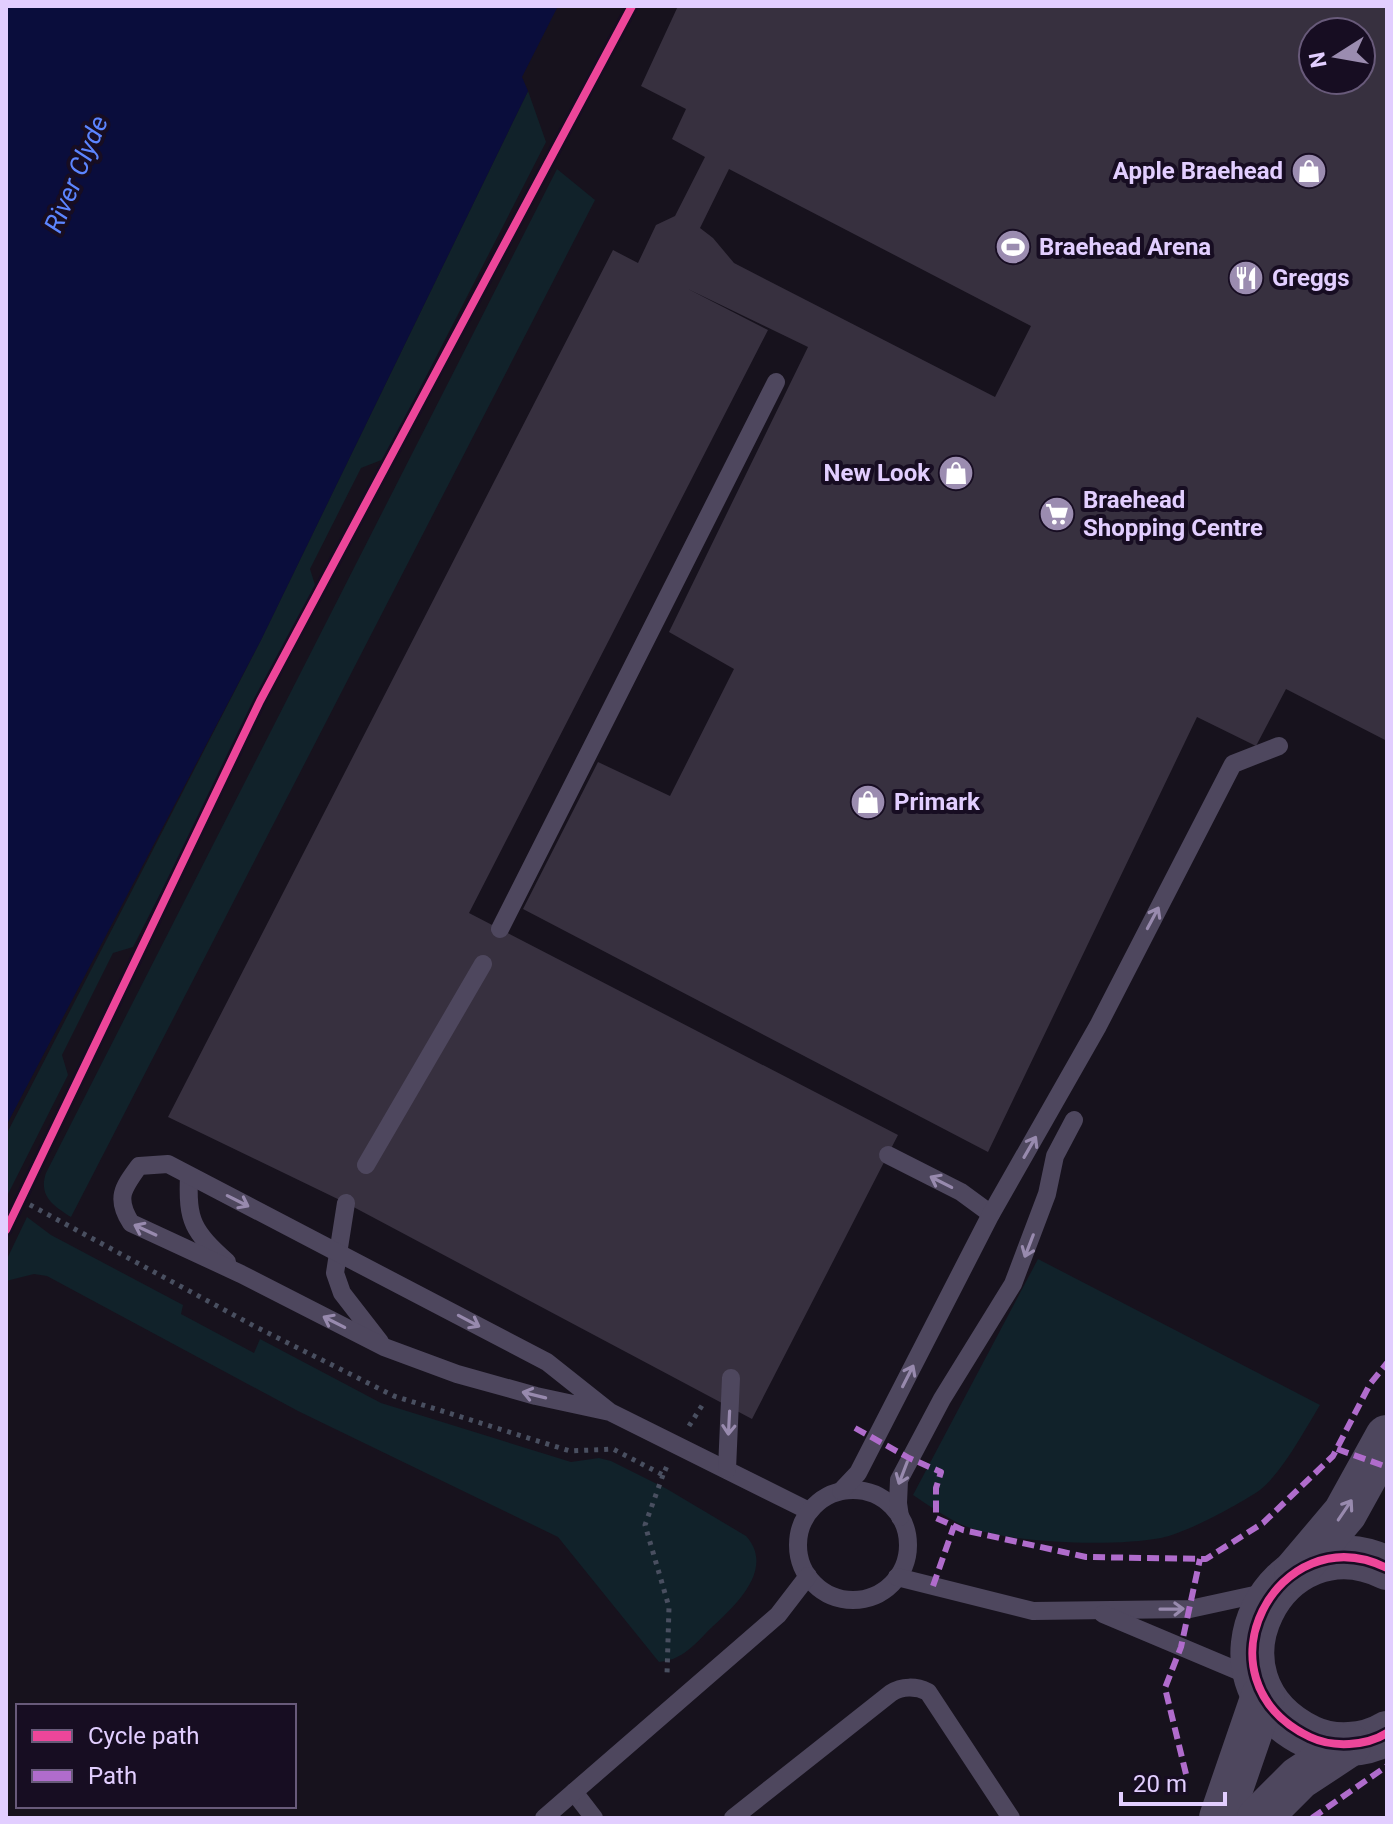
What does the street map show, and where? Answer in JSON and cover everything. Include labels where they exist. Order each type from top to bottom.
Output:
[{"type":"street","points":[[1368,1739],[1318,1741],[1291,1727],[1259,1687],[1251,1649],[1258,1617],[1345,1513],[1387,1437]]},
{"type":"street","points":[[1285,1581],[1325,1560],[1354,1558],[1387,1568]]},
{"type":"street","points":[[1221,1818],[1259,1687]]},
{"type":"street","points":[[1259,1818],[1299,1778],[1368,1739]]},
{"type":"lane","points":[[500,929],[776,382]]},
{"type":"lane","points":[[841,1491],[858,1473],[991,1214],[1098,1026],[1233,764],[1279,746]]},
{"type":"lane","points":[[366,1165],[483,964]]},
{"type":"lane","points":[[900,1517],[899,1480],[942,1399],[1013,1284],[1047,1194],[1055,1156],[1074,1120]]},
{"type":"lane","points":[[888,1155],[961,1192],[991,1214]]},
{"type":"lane","points":[[610,1412],[457,1374],[384,1347],[241,1274],[131,1223],[121,1208],[124,1186],[139,1166],[168,1164],[547,1362],[610,1412],[809,1511]]},
{"type":"lane","points":[[189,1176],[188,1199],[201,1238],[241,1274]]},
{"type":"lane","points":[[346,1203],[335,1273],[342,1293],[384,1347]]},
{"type":"lane","points":[[727,1469],[731,1378]]},
{"type":"lane","points":[[858,1490],[875,1494],[889,1503],[907,1531],[905,1563],[897,1577],[885,1590],[869,1597],[852,1600],[835,1597],[819,1589],[800,1560],[798,1543],[801,1526],[809,1511],[823,1498],[841,1491],[858,1490]]},
{"type":"lane","points":[[544,1818],[778,1615],[808,1576]]},
{"type":"lane","points":[[897,1577],[1033,1611],[1190,1609],[1285,1581]]},
{"type":"lane","points":[[1094,1611],[1259,1687]]},
{"type":"lane","points":[[733,1818],[891,1693],[912,1688],[928,1692],[1011,1818]]},
{"type":"lane","points":[[574,1792],[594,1818]]},
{"type":"path","points":[[16,1210],[28,1186]]},
{"type":"path","points":[[663,1475],[645,1525],[669,1607],[666,1711]]},
{"type":"shaded area","points":[[528,91],[546,142],[384,459],[361,468],[310,569],[316,588],[133,947],[113,953],[62,1055],[68,1075],[6,1198],[6,1135],[261,640]]},
{"type":"shaded area","points":[[557,169],[595,200],[71,1217],[49,1200],[44,1188],[46,1173]]},
{"type":"shaded area","points":[[27,1217],[51,1235],[183,1305],[181,1314],[254,1353],[260,1339],[381,1403],[571,1462],[599,1458],[611,1461],[667,1489],[746,1536],[754,1549],[756,1561],[748,1587],[730,1610],[690,1648],[675,1658],[659,1662],[558,1537],[298,1411],[47,1276],[34,1274],[6,1281],[6,1261]]},
{"type":"shaded area","points":[[1038,1259],[1320,1405],[1293,1450],[1268,1483],[1212,1518],[1161,1538],[1088,1543],[1030,1540],[979,1531],[954,1521],[913,1495]]},
{"type":"water","name":"River Clyde","points":[[6,6],[558,6],[522,77],[528,91],[261,640],[6,1126]]},
{"type":"building","name":"Braehead Shopping Centre","points":[[678,6],[1387,6],[1387,741],[1286,689],[1256,746],[1197,717],[988,1152],[523,909],[598,762],[670,796],[734,669],[669,632],[808,347],[688,289],[768,330],[469,913],[898,1135],[752,1419],[346,1203],[168,1117],[613,250],[638,263],[656,225],[675,216],[705,157],[672,139],[686,109],[641,86]],"holes":[[[729,169],[1031,326],[995,397],[734,263],[700,228]]]},
{"type":"marked path","points":[[855,1428],[941,1472],[936,1488],[936,1518],[963,1530],[1086,1557],[1206,1559],[1263,1523],[1333,1456],[1370,1384],[1387,1363]]},
{"type":"marked path","points":[[1337,1449],[1387,1467]]},
{"type":"marked path","points":[[933,1586],[954,1526]]},
{"type":"marked path","points":[[1186,1774],[1165,1688],[1181,1647],[1200,1559]]},
{"type":"marked path","points":[[1312,1818],[1387,1766]]},
{"type":"cycle path","points":[[6,1230],[260,701],[632,6]]},
{"type":"cycle path","points":[[1387,1568],[1347,1557],[1312,1563],[1283,1582],[1263,1610],[1253,1644],[1256,1679],[1274,1711],[1310,1737],[1329,1743],[1349,1744],[1369,1741],[1387,1733]]},
{"type":"place","name":"Apple Braehead","points":[[1309,171]]},
{"type":"place","name":"Braehead Arena","points":[[1013,247]]},
{"type":"place","name":"Greggs","points":[[1246,278]]},
{"type":"place","name":"New Look","points":[[956,473]]},
{"type":"place","name":"Braehead Shopping Centre","points":[[1057,514]]},
{"type":"place","name":"Primark","points":[[868,802]]}]
